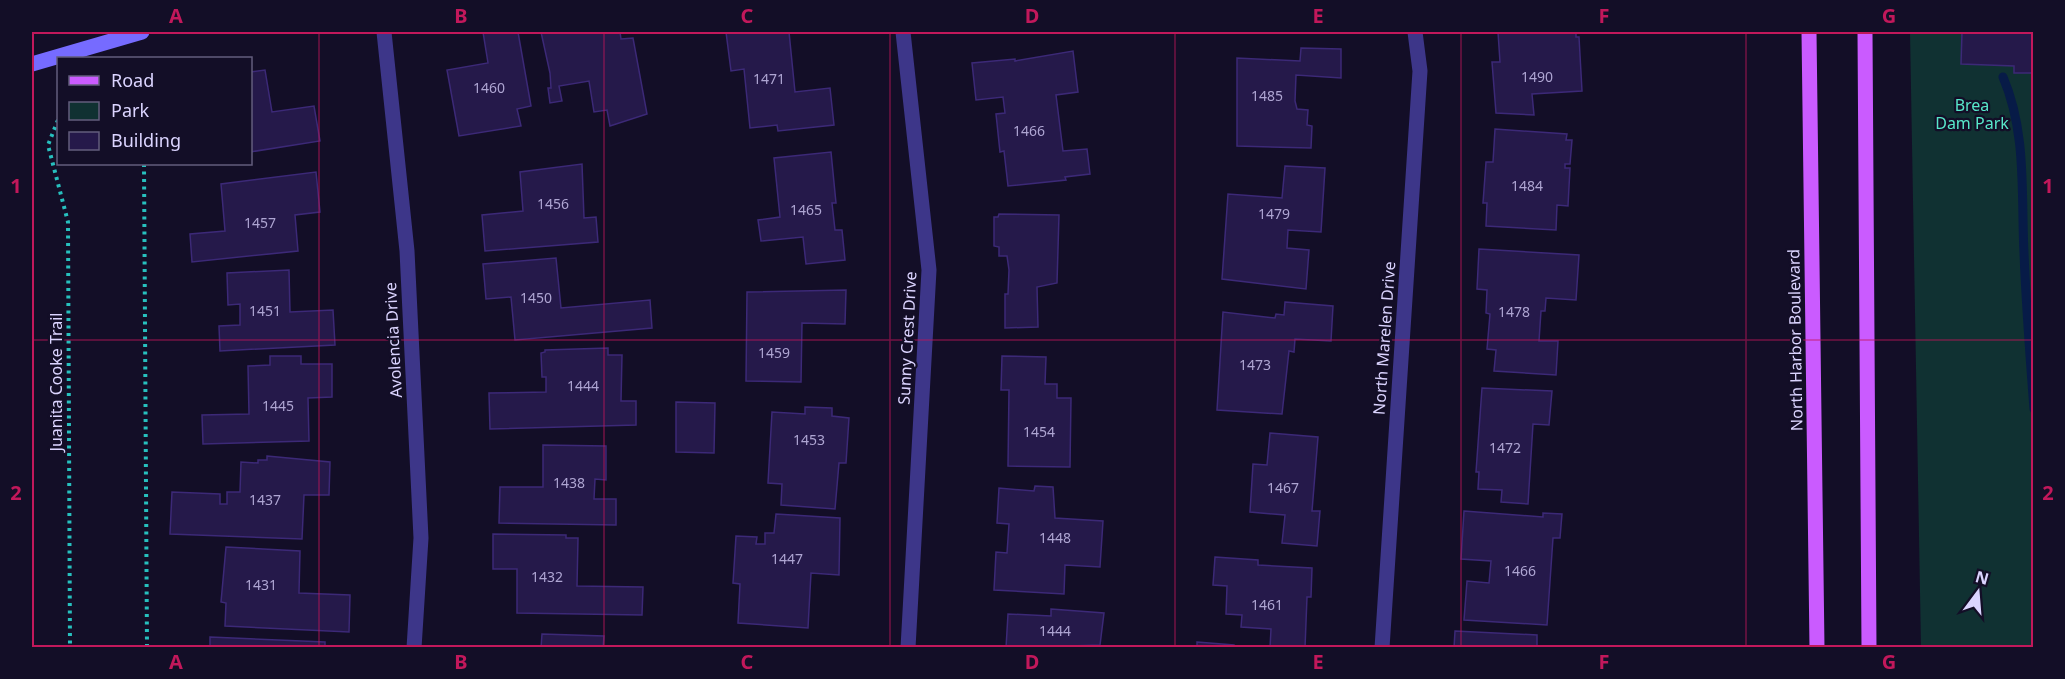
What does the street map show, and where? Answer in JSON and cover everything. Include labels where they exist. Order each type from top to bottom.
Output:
[{"type":"main road","name":"North Harbor Boulevard","points":[[1809,32],[1816,648]]},
{"type":"main road","points":[[1865,32],[1869,648]]},
{"type":"street","points":[[32,64],[142,32]]},
{"type":"street","name":"Avolencia Drive","points":[[384,32],[407,251],[421,538],[414,648]]},
{"type":"street","name":"Sunny Crest Drive","points":[[903,32],[929,270],[908,648]]},
{"type":"street","name":"North Marelen Drive","points":[[1382,648],[1420,71],[1415,32]]},
{"type":"path","name":"Juanita Cooke Trail","points":[[57,122],[48,145],[68,222],[70,648]]},
{"type":"path","points":[[144,165],[147,648]]},
{"type":"green space","name":"Brea Dam Park","points":[[1910,32],[2033,32],[2033,647],[1921,647]]},
{"type":"building","points":[[483,32],[518,32],[531,106],[517,109],[521,126],[459,136],[447,70],[488,63]]},
{"type":"building","points":[[541,32],[620,32],[621,39],[633,38],[647,114],[610,126],[607,110],[594,112],[589,81],[559,86],[562,101],[550,103],[548,88],[551,88],[550,73]]},
{"type":"building","points":[[726,32],[789,32],[795,92],[830,88],[834,125],[778,131],[777,125],[750,128],[744,69],[731,71]]},
{"type":"building","points":[[1498,32],[1576,32],[1576,37],[1579,37],[1582,91],[1532,94],[1534,115],[1496,113],[1492,62],[1500,62]]},
{"type":"building","points":[[1962,32],[2034,32],[2034,73],[2014,73],[2014,66],[1961,64]]},
{"type":"building","points":[[1301,48],[1341,49],[1341,78],[1296,75],[1295,101],[1297,109],[1308,110],[1307,125],[1312,126],[1311,148],[1237,146],[1237,58],[1300,61]]},
{"type":"building","points":[[1073,51],[1078,92],[1056,95],[1063,151],[1087,149],[1090,174],[1065,177],[1066,180],[1008,186],[1004,151],[1000,152],[996,114],[1005,113],[1003,97],[976,100],[972,63],[1015,59],[1015,61]]},
{"type":"building","points":[[265,70],[272,112],[314,106],[320,141],[252,152],[252,72]]},
{"type":"building","points":[[1495,129],[1567,134],[1566,140],[1572,140],[1570,164],[1565,164],[1565,168],[1570,168],[1568,206],[1557,205],[1556,230],[1486,226],[1487,203],[1483,203],[1486,162],[1493,162]]},
{"type":"building","points":[[831,152],[836,203],[832,203],[835,230],[842,230],[845,260],[806,264],[803,237],[761,241],[758,220],[780,217],[774,158]]},
{"type":"building","points":[[582,164],[584,218],[596,217],[598,242],[485,251],[482,215],[523,211],[520,172]]},
{"type":"building","points":[[1285,166],[1325,168],[1321,232],[1288,230],[1287,248],[1309,250],[1306,289],[1222,279],[1228,194],[1282,198]]},
{"type":"building","points":[[316,172],[320,212],[295,215],[298,251],[192,262],[190,234],[225,231],[221,184]]},
{"type":"building","points":[[999,214],[1059,215],[1057,283],[1037,287],[1038,327],[1005,328],[1005,294],[1008,294],[1009,270],[1007,256],[999,256],[999,247],[994,246],[994,217],[998,217]]},
{"type":"building","points":[[1479,249],[1579,255],[1576,300],[1546,298],[1545,311],[1541,311],[1539,341],[1558,341],[1556,375],[1494,371],[1496,350],[1487,349],[1490,314],[1486,313],[1487,290],[1477,289]]},
{"type":"building","points":[[556,258],[561,308],[650,300],[652,328],[515,340],[511,297],[486,299],[483,264]]},
{"type":"building","points":[[289,270],[290,312],[333,310],[335,345],[220,351],[219,326],[240,325],[240,304],[228,305],[227,273]]},
{"type":"building","points":[[846,290],[845,324],[802,323],[801,382],[746,381],[747,292]]},
{"type":"building","points":[[1285,302],[1333,306],[1331,341],[1295,339],[1294,352],[1289,351],[1282,414],[1217,410],[1223,312],[1275,318],[1276,314],[1284,315]]},
{"type":"building","points":[[608,348],[608,355],[622,355],[621,401],[636,401],[636,425],[490,429],[489,393],[546,392],[546,377],[542,377],[541,353],[545,350]]},
{"type":"building","points":[[270,356],[301,356],[301,364],[332,364],[332,397],[308,398],[309,441],[203,444],[202,415],[249,414],[248,366],[270,365]]},
{"type":"building","points":[[1002,356],[1046,357],[1045,384],[1057,384],[1057,398],[1071,398],[1070,467],[1008,466],[1009,390],[1001,390]]},
{"type":"building","points":[[1482,388],[1552,391],[1549,425],[1533,424],[1528,504],[1501,502],[1502,490],[1478,489],[1479,472],[1476,472]]},
{"type":"building","points":[[676,402],[715,403],[714,453],[676,452]]},
{"type":"building","points":[[805,407],[832,408],[832,416],[849,418],[846,463],[839,463],[835,509],[781,505],[782,484],[768,483],[772,412],[805,414]]},
{"type":"building","points":[[1270,433],[1318,437],[1312,511],[1320,511],[1317,546],[1282,543],[1285,515],[1250,512],[1253,464],[1267,465]]},
{"type":"building","points":[[543,445],[606,446],[606,480],[595,479],[594,499],[616,499],[616,525],[499,523],[500,487],[543,487]]},
{"type":"building","points":[[267,456],[330,462],[329,495],[304,495],[302,539],[170,534],[172,492],[220,494],[220,504],[227,504],[227,492],[240,492],[241,462],[258,463],[258,460],[267,460]]},
{"type":"building","points":[[1035,486],[1053,487],[1055,518],[1103,521],[1100,567],[1065,565],[1064,594],[994,590],[996,552],[1007,553],[1009,524],[997,523],[999,488],[1034,491]]},
{"type":"building","points":[[1464,511],[1543,517],[1543,513],[1562,514],[1560,538],[1553,538],[1547,625],[1464,620],[1467,581],[1489,583],[1491,561],[1461,559]]},
{"type":"building","points":[[776,514],[840,518],[839,575],[811,573],[808,628],[738,623],[740,584],[733,583],[736,536],[757,537],[756,544],[765,544],[765,533],[774,533]]},
{"type":"building","points":[[493,534],[566,535],[566,538],[578,538],[577,586],[643,587],[642,615],[517,613],[517,569],[493,569]]},
{"type":"building","points":[[226,547],[300,551],[299,593],[350,595],[349,632],[225,626],[226,603],[221,602]]},
{"type":"building","points":[[1215,557],[1258,560],[1258,565],[1312,568],[1311,597],[1307,597],[1305,648],[1270,648],[1271,629],[1241,627],[1242,615],[1226,614],[1227,586],[1213,585]]},
{"type":"building","points":[[1051,609],[1104,613],[1100,645],[1006,648],[1008,614],[1051,616]]},
{"type":"building","points":[[1455,631],[1537,635],[1537,648],[1454,648]]},
{"type":"building","points":[[542,634],[604,636],[603,648],[541,648]]},
{"type":"building","points":[[210,637],[325,642],[325,648],[210,648]]},
{"type":"building","points":[[1197,642],[1234,645],[1234,648],[1197,648]]},
{"type":"waterway","points":[[2003,77],[2011,98],[2019,142],[2034,409]]}]
